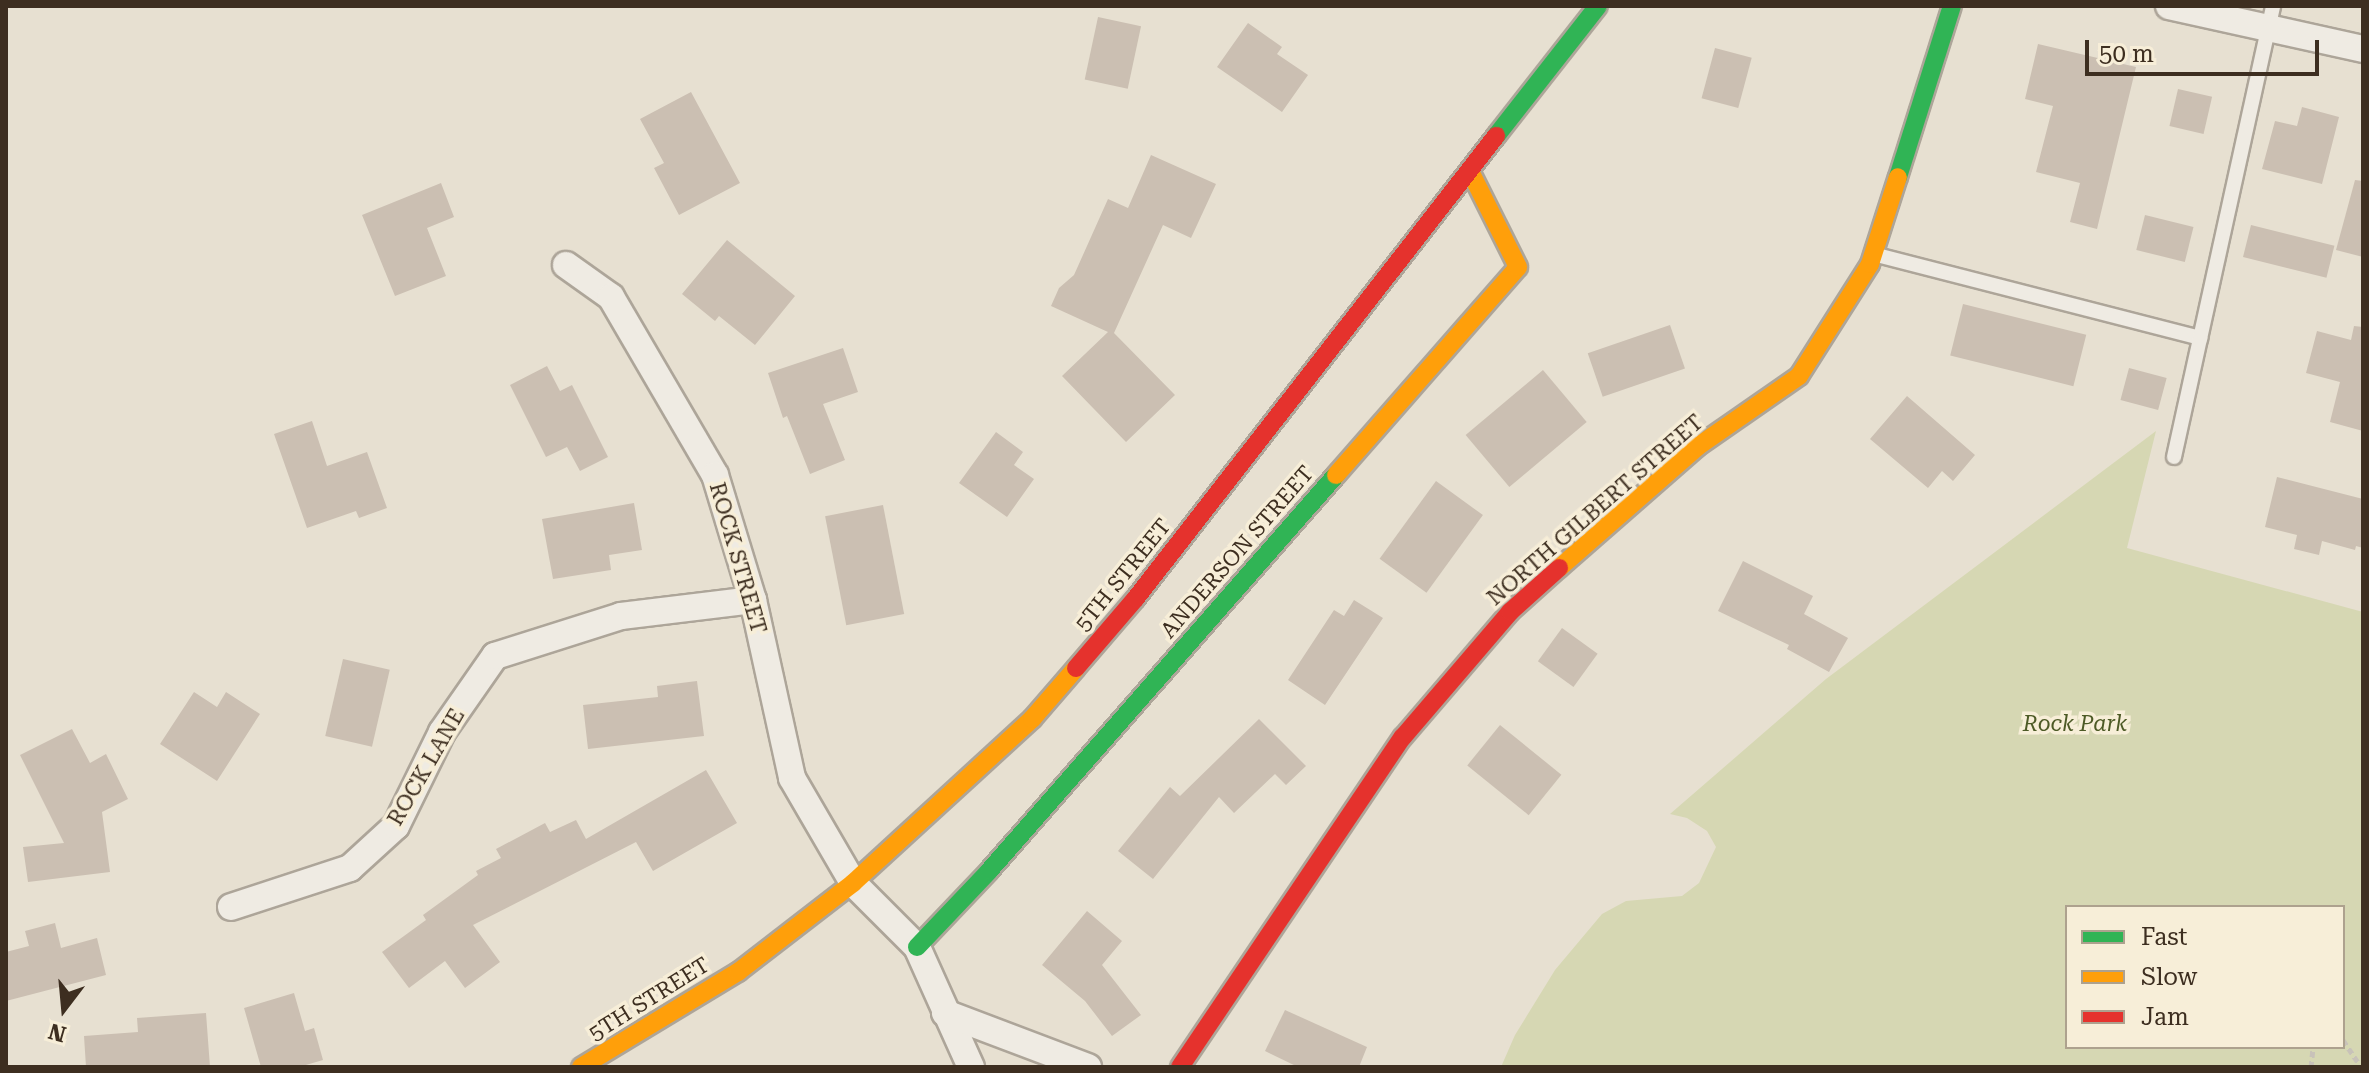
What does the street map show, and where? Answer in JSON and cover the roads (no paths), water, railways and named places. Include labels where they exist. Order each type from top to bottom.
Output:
[{"type":"street","name":"5TH STREET","points":[[581,1067],[738,972],[853,883],[980,770],[1087,659],[1598,6]]},
{"type":"street","name":"NORTH GILBERT STREET","points":[[1180,1067],[1403,737],[1510,612],[1697,447],[1799,376],[1837,319],[1873,254],[1952,6]]},
{"type":"street","points":[[2169,6],[2271,17],[2363,49]]},
{"type":"street","name":"ANDERSON STREET","points":[[917,947],[989,871],[1518,267],[1470,171]]},
{"type":"street","name":"ROCK STREET","points":[[566,265],[611,297],[715,475],[753,600],[792,778],[853,883],[917,947]]},
{"type":"street","name":"ROCK LANE","points":[[231,907],[350,868],[396,826],[442,732],[495,656],[621,616],[753,600]]},
{"type":"street","points":[[917,947],[971,1067]]},
{"type":"street","points":[[945,1013],[1088,1067]]},
{"type":"lane","points":[[2174,457],[2271,17]]},
{"type":"lane","points":[[1873,254],[2200,338]]},
{"type":"park label","name":"Rock Park","points":[[2075,724]]}]
